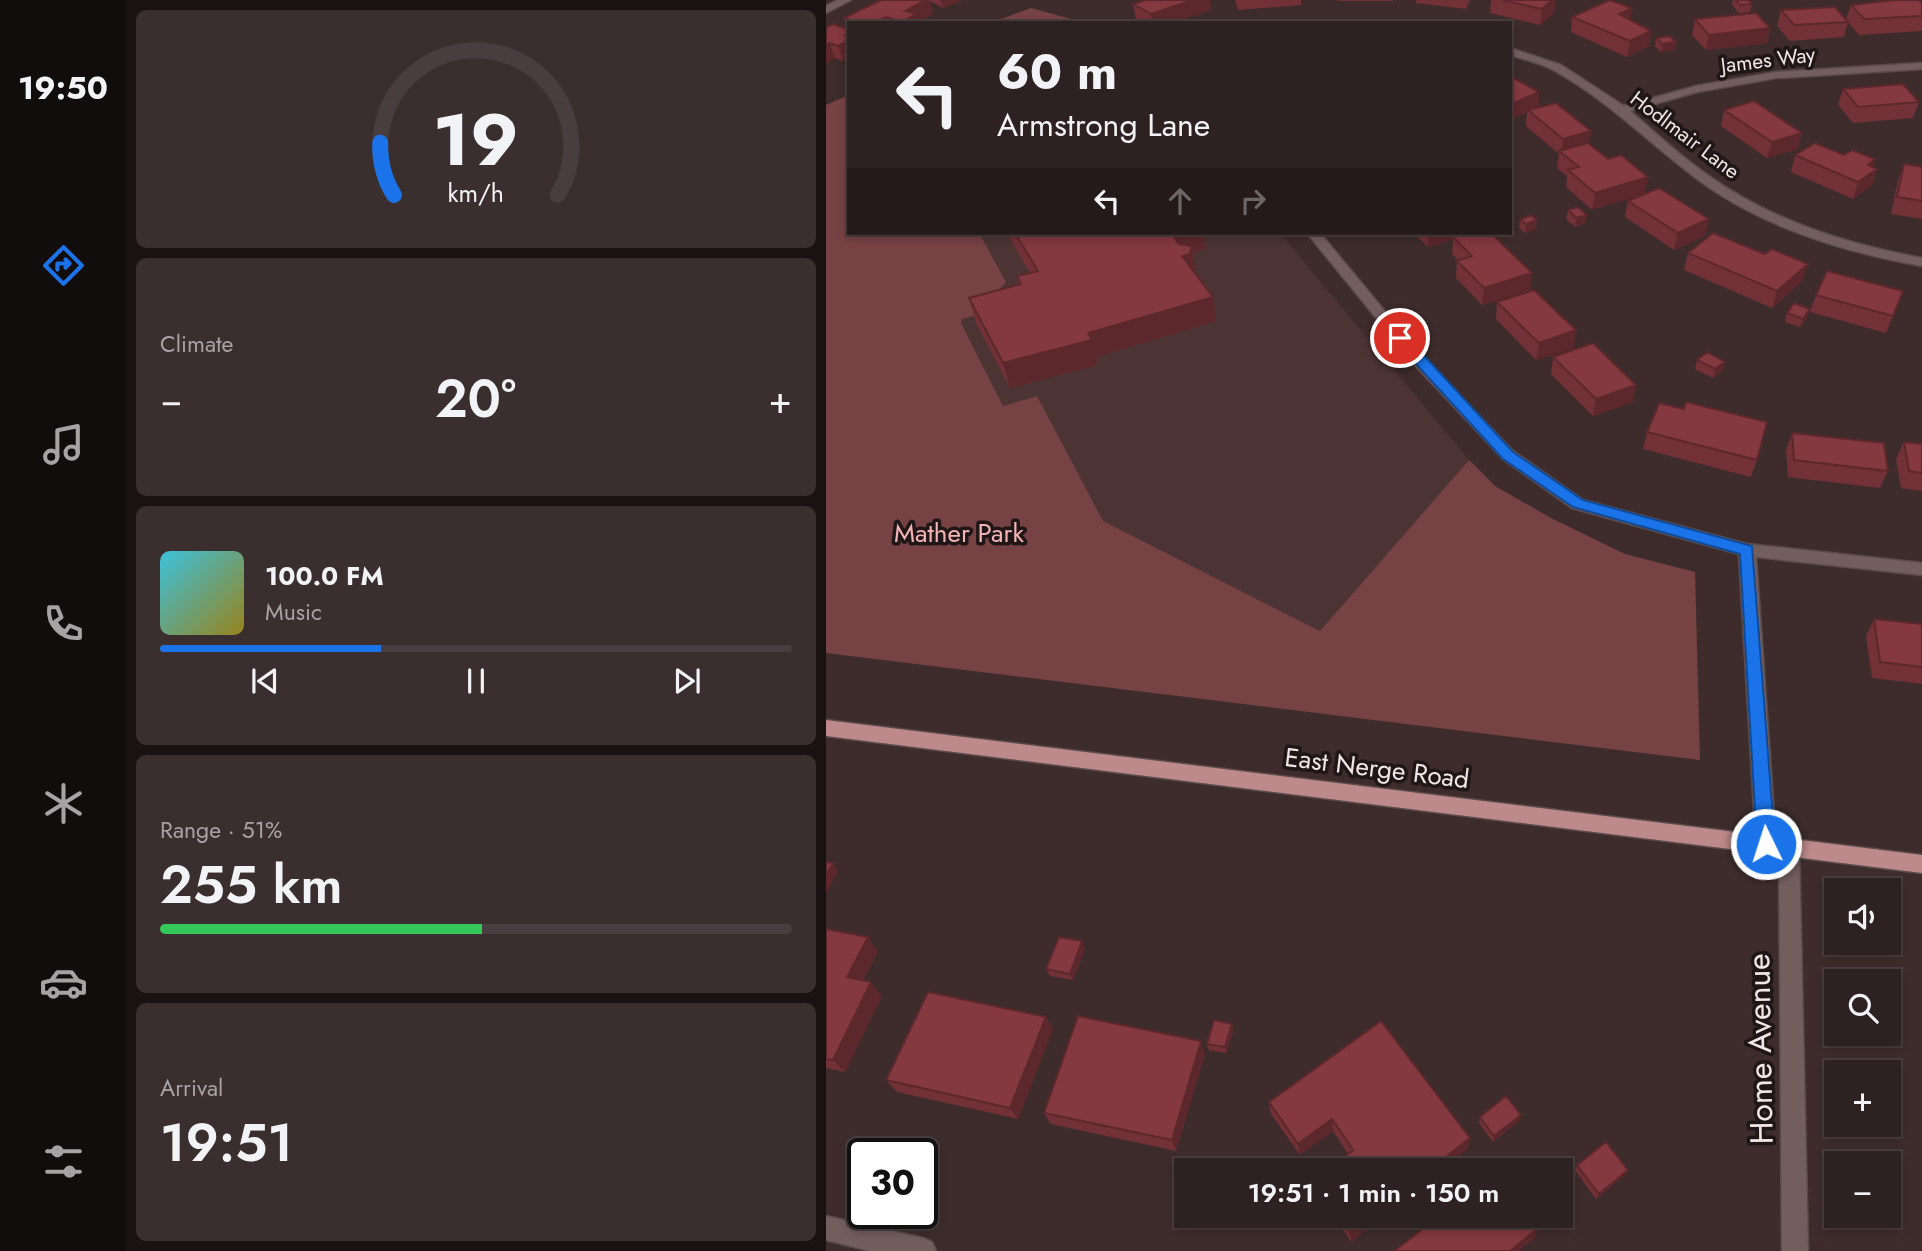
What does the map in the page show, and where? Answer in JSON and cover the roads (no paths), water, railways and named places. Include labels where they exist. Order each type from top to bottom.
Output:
[{"type":"main road","name":"East Nerge Road","points":[[826,728],[1922,864]]},
{"type":"street","points":[[826,10],[846,0]]},
{"type":"street","name":"Hodlmair Lane","points":[[1512,52],[1557,67],[1622,110],[1705,179],[1781,223],[1873,253],[1922,262]]},
{"type":"street","name":"James Way","points":[[1622,110],[1696,89],[1776,75],[1922,66]]},
{"type":"street","points":[[1314,235],[1418,359],[1508,455],[1578,504],[1747,550],[1922,569]]},
{"type":"street","name":"Home Avenue","points":[[1747,550],[1777,845],[1795,1251]]},
{"type":"street","points":[[826,1228],[923,1251]]},
{"type":"park label","name":"Mather Park","points":[[959,533]]}]
